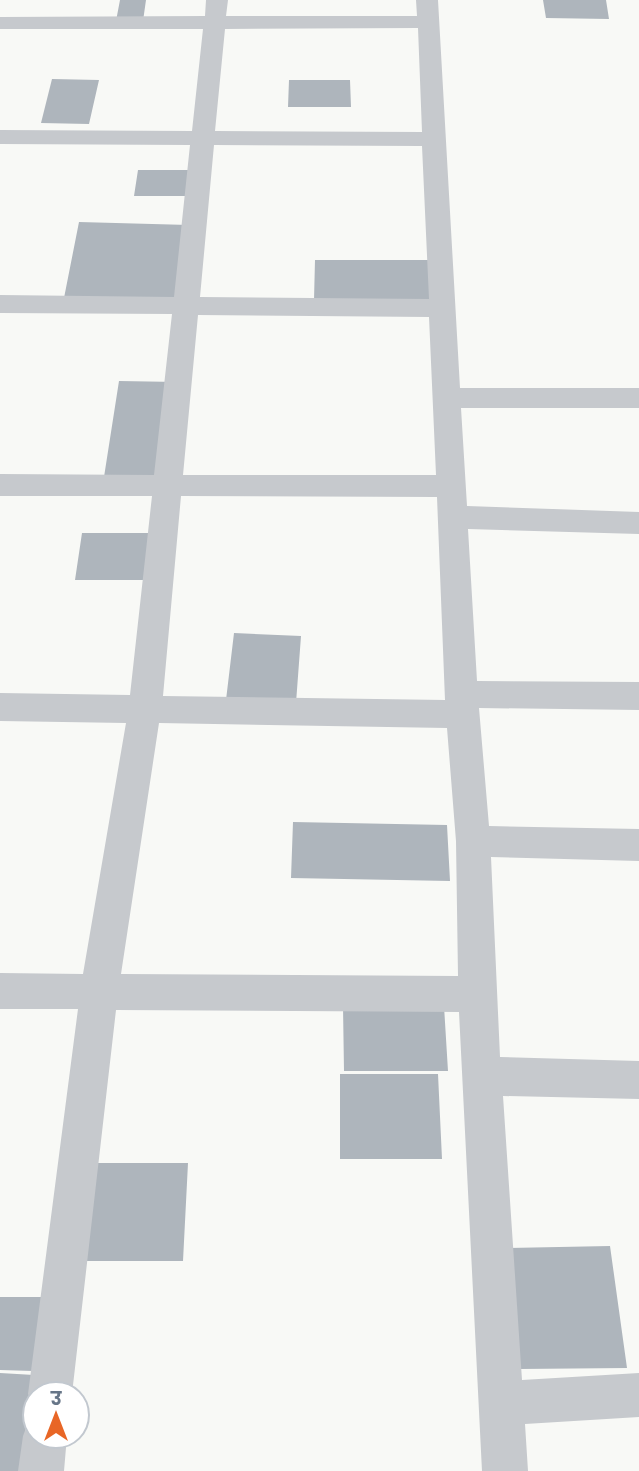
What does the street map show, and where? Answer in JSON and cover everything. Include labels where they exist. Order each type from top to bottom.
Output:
[{"type":"street","points":[[52,1380],[99,992],[145,708],[215,11]]},
{"type":"street","points":[[0,23],[215,11],[427,11],[462,704],[473,841],[477,994],[505,1471]]},
{"type":"street","points":[[0,136],[433,139]]},
{"type":"street","points":[[0,304],[442,308]]},
{"type":"street","points":[[446,398],[639,398]]},
{"type":"street","points":[[0,485],[169,485],[452,501],[639,523]]},
{"type":"street","points":[[0,707],[462,704],[639,696]]},
{"type":"street","points":[[473,841],[639,845]]},
{"type":"street","points":[[0,991],[477,994]]},
{"type":"street","points":[[482,1076],[639,1080]]},
{"type":"street","points":[[502,1403],[639,1395]]},
{"type":"street","points":[[41,1471],[43,1450]]},
{"type":"building","points":[[120,0],[146,0],[143,21],[116,21]]},
{"type":"building","points":[[543,0],[606,0],[609,19],[546,18]]},
{"type":"building","points":[[52,79],[99,80],[89,124],[41,123]]},
{"type":"building","points":[[289,80],[350,80],[351,107],[288,107]]},
{"type":"building","points":[[138,170],[196,170],[194,196],[134,196]]},
{"type":"building","points":[[79,222],[189,225],[179,300],[64,298]]},
{"type":"building","points":[[315,260],[433,260],[436,301],[314,300]]},
{"type":"building","points":[[119,381],[178,382],[166,478],[104,477]]},
{"type":"building","points":[[82,533],[163,533],[159,580],[75,580]]},
{"type":"building","points":[[234,633],[301,636],[296,703],[226,700]]},
{"type":"building","points":[[293,822],[447,825],[450,881],[291,878]]},
{"type":"building","points":[[343,1006],[444,1006],[448,1071],[344,1071]]},
{"type":"building","points":[[340,1074],[438,1074],[442,1159],[340,1159]]},
{"type":"building","points":[[89,1163],[188,1163],[183,1261],[80,1261]]},
{"type":"building","points":[[610,1246],[627,1368],[519,1369],[508,1248]]},
{"type":"building","points":[[0,1297],[42,1297],[33,1371],[0,1370]]},
{"type":"building","points":[[0,1373],[34,1375],[33,1380],[21,1380],[22,1450],[19,1471],[0,1471]]}]
